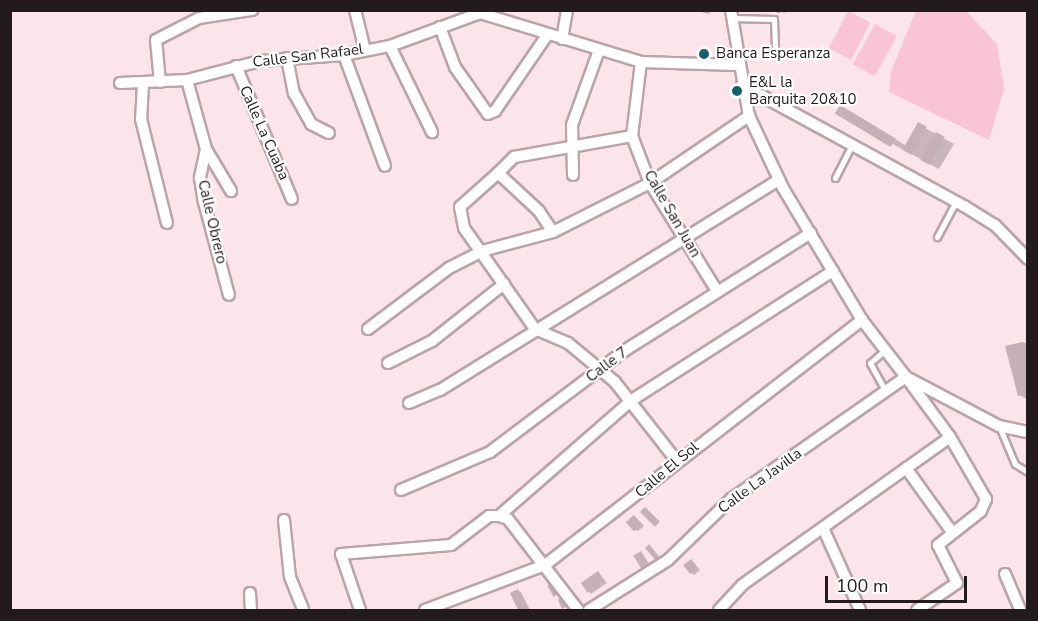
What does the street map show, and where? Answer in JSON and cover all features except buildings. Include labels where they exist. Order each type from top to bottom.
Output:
[{"type":"street","points":[[160,82],[153,42],[199,14],[252,10]]},
{"type":"street","points":[[355,10],[365,50]]},
{"type":"street","points":[[562,39],[567,10]]},
{"type":"street","name":"Calle San Rafael","points":[[120,83],[187,80],[236,66],[287,58],[344,55],[390,46],[480,13],[641,62],[736,65]]},
{"type":"street","points":[[731,14],[736,65],[749,116],[779,180],[862,320],[950,436],[986,499],[981,511],[952,532],[938,551],[957,583],[916,610]]},
{"type":"street","points":[[440,27],[455,67],[488,114],[495,111],[548,34]]},
{"type":"street","points":[[390,46],[432,132]]},
{"type":"street","points":[[573,175],[569,150],[572,125],[599,50]]},
{"type":"street","points":[[344,55],[385,166]]},
{"type":"street","points":[[287,58],[294,93],[311,124],[329,133]]},
{"type":"street","name":"Calle San Juan","points":[[641,62],[632,136],[650,183],[717,291]]},
{"type":"street","name":"Calle La Cuaba","points":[[236,66],[292,199]]},
{"type":"street","name":"Calle Obrero","points":[[187,80],[206,149],[203,194],[229,295]]},
{"type":"street","points":[[143,83],[141,119],[167,223]]},
{"type":"street","points":[[742,85],[995,225],[1028,259]]},
{"type":"street","points":[[368,329],[449,267],[482,250],[553,232],[650,183],[749,116]]},
{"type":"street","points":[[632,136],[569,150],[514,157],[460,207],[464,228],[482,250],[535,329],[568,343],[600,370],[632,400],[676,460]]},
{"type":"street","points":[[206,149],[231,191]]},
{"type":"street","points":[[498,173],[553,232]]},
{"type":"street","points":[[409,403],[440,390],[535,329],[779,180]]},
{"type":"street","name":"Calle 7","points":[[401,490],[490,452],[600,370],[717,291],[811,233]]},
{"type":"street","points":[[499,516],[632,400],[833,272]]},
{"type":"street","points":[[388,363],[448,330],[504,284]]},
{"type":"street","name":"Calle El Sol","points":[[425,610],[545,565],[661,479],[676,460],[862,320]]},
{"type":"street","points":[[906,377],[999,426],[1028,432]]},
{"type":"street","name":"Calle La Javilla","points":[[589,610],[668,560],[731,499],[906,377]]},
{"type":"street","points":[[719,610],[742,585],[950,436]]},
{"type":"street","points":[[906,468],[952,532]]},
{"type":"street","points":[[360,610],[341,554],[451,545],[489,516],[508,519],[578,610]]},
{"type":"street","points":[[284,520],[290,577],[303,610]]},
{"type":"street","points":[[823,528],[860,610]]},
{"type":"street","points":[[1005,574],[1020,610]]},
{"type":"street","points":[[250,593],[251,610]]},
{"type":"lane","points":[[731,14],[774,19],[775,52]]},
{"type":"lane","points":[[835,178],[852,146]]},
{"type":"lane","points":[[937,237],[956,202]]},
{"type":"lane","points":[[885,350],[870,363],[886,392]]},
{"type":"lane","points":[[999,426],[1020,468],[1028,472]]},
{"type":"lane","points":[[1020,468],[1028,465]]},
{"type":"path","points":[[774,12],[806,10]]},
{"type":"shaded area","points":[[848,11],[870,22],[851,60],[829,48]]},
{"type":"shaded area","points":[[916,11],[966,11],[997,44],[1004,89],[989,140],[889,92],[891,71]]},
{"type":"shaded area","points":[[875,24],[897,36],[875,76],[853,64]]},
{"type":"place","name":"Banca Esperanza","points":[[704,54]]},
{"type":"place","name":"E&L la Barquita 20&10","points":[[737,91]]}]
